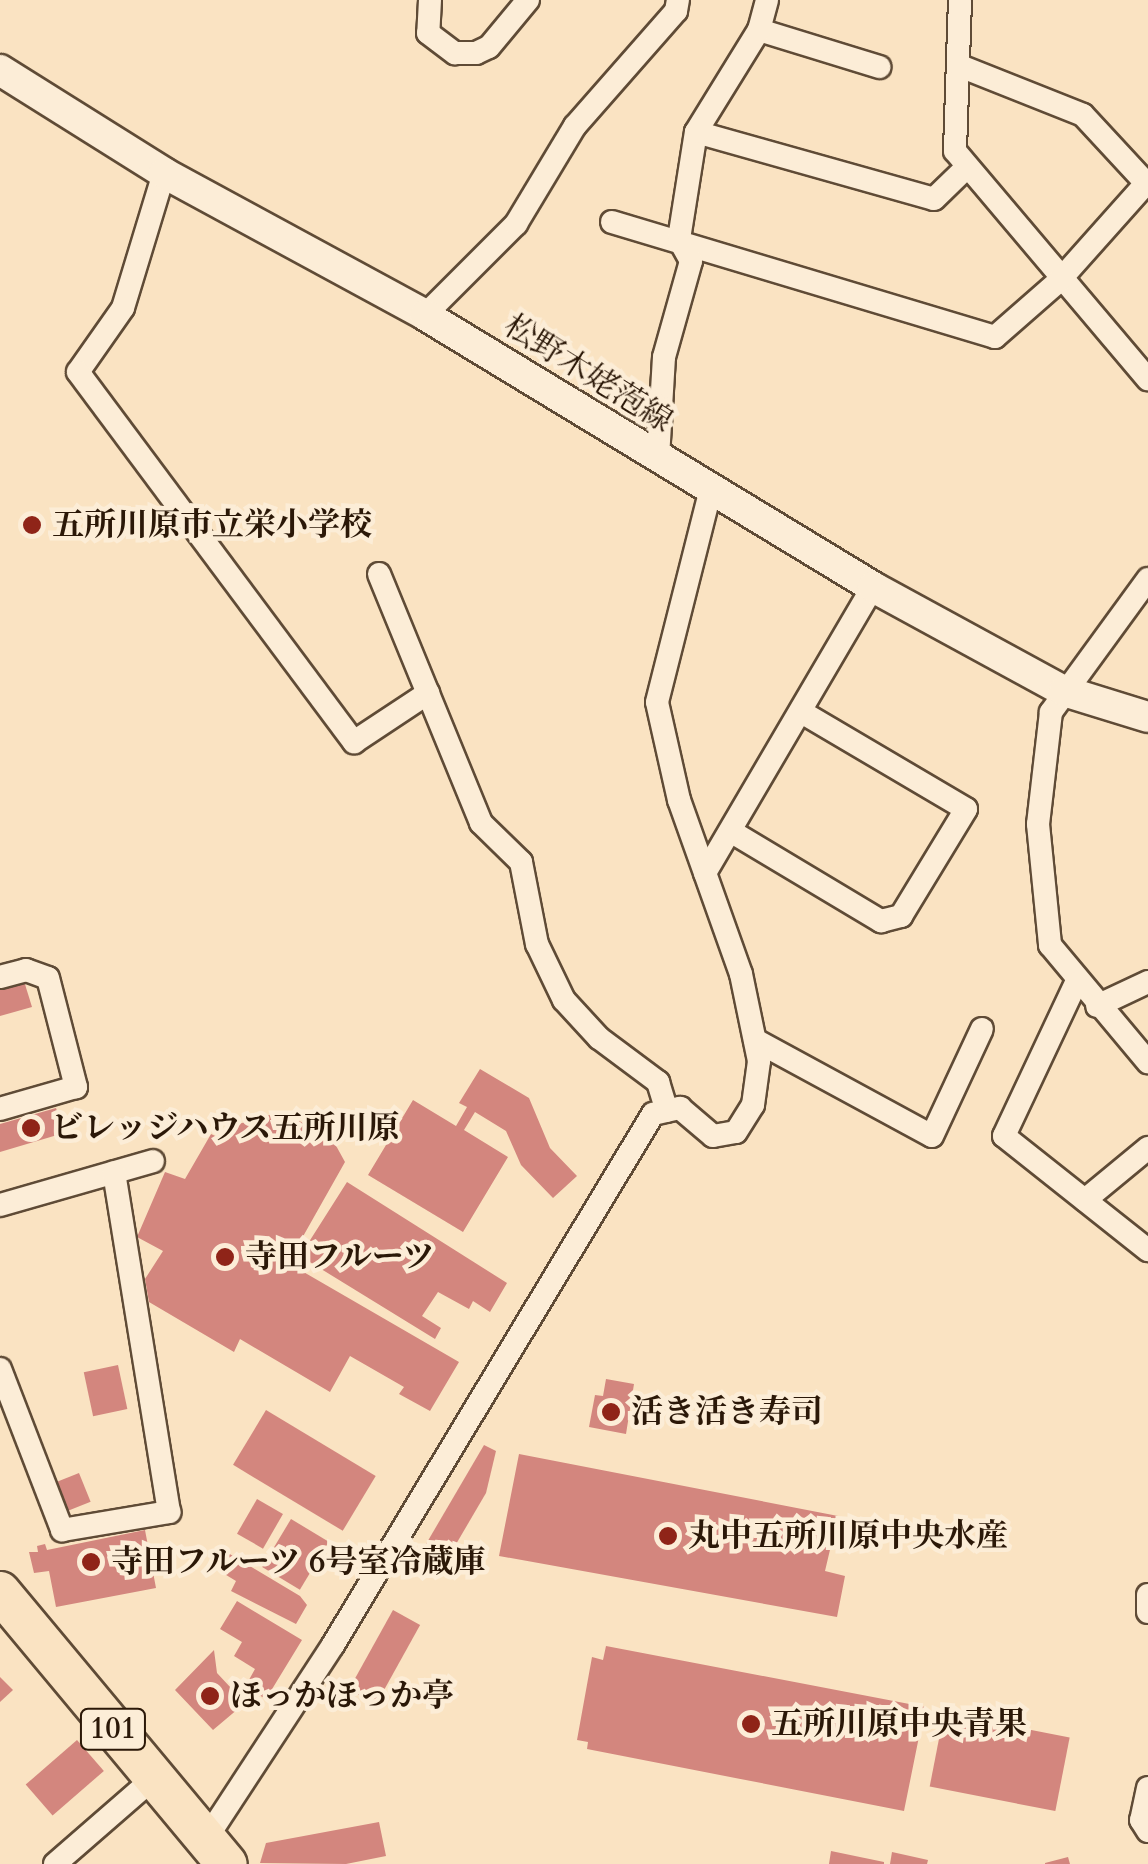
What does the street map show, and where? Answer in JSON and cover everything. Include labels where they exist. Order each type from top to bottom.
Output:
[{"type":"highway","name":"101","points":[[0,1592],[216,1852]]},
{"type":"main road","name":"松野木姥萢線","points":[[0,70],[164,173],[425,315],[710,493],[873,588],[1064,692],[1148,717]]},
{"type":"street","points":[[430,0],[428,33],[456,53],[476,53],[489,47],[528,0]]},
{"type":"street","points":[[425,315],[516,224],[575,126],[676,10],[678,0]]},
{"type":"street","points":[[658,458],[664,357],[691,260],[679,239],[696,132],[759,30],[767,0]]},
{"type":"street","points":[[960,0],[960,66],[952,131],[966,168],[1059,281],[1148,379]]},
{"type":"street","points":[[759,30],[878,66]]},
{"type":"street","points":[[612,222],[995,337],[1059,281],[1147,182],[1083,116],[960,66]]},
{"type":"street","points":[[696,132],[934,198],[966,168]]},
{"type":"street","points":[[164,173],[123,308],[78,372],[354,742],[428,693]]},
{"type":"street","points":[[216,1852],[333,1645],[653,1114],[680,1108],[713,1136],[736,1132],[753,1105],[755,1040],[741,974],[660,738],[657,702],[710,493]]},
{"type":"street","points":[[378,574],[482,823],[521,862],[538,944],[564,1000],[599,1038],[658,1082],[668,1111]]},
{"type":"street","points":[[1148,579],[1051,712],[1038,824],[1040,892],[1050,945],[1076,983],[1148,1062]]},
{"type":"street","points":[[705,873],[873,588]]},
{"type":"street","points":[[732,832],[881,921],[901,916],[966,809],[801,712]]},
{"type":"street","points":[[0,977],[26,970],[48,978],[76,1086],[0,1109]]},
{"type":"street","points":[[1097,1006],[1148,982]]},
{"type":"street","points":[[1076,983],[1004,1136],[1148,1250]]},
{"type":"street","points":[[755,1040],[932,1136],[982,1029]]},
{"type":"street","points":[[1085,1200],[1148,1148]]},
{"type":"street","points":[[0,1205],[153,1161]]},
{"type":"street","points":[[0,1370],[62,1530],[169,1512],[114,1172]]},
{"type":"street","points":[[1148,1595],[1148,1612]]},
{"type":"street","points":[[56,1864],[154,1778]]},
{"type":"street","points":[[1148,1788],[1140,1820],[1148,1830]]},
{"type":"building","points":[[24,981],[32,1007],[0,1016],[0,988]]},
{"type":"building","points":[[480,1069],[529,1098],[550,1148],[577,1176],[553,1198],[521,1165],[506,1131],[475,1112],[464,1130],[508,1157],[463,1232],[368,1175],[413,1100],[456,1126],[467,1107],[459,1103]]},
{"type":"building","name":"ビレッジハウス五所川原","points":[[56,1108],[64,1133],[0,1152],[0,1124]]},
{"type":"building","name":"寺田フルーツ","points":[[283,1111],[334,1142],[345,1162],[288,1263],[459,1362],[430,1411],[399,1394],[404,1387],[350,1356],[330,1392],[240,1339],[234,1352],[149,1302],[145,1279],[163,1251],[137,1237],[165,1172],[185,1179],[211,1134],[226,1141],[235,1125]]},
{"type":"building","points":[[347,1182],[507,1283],[490,1312],[473,1301],[469,1309],[438,1292],[422,1316],[441,1328],[435,1339],[300,1256]]},
{"type":"building","points":[[118,1365],[127,1409],[93,1416],[84,1372]]},
{"type":"building","name":"活き活き寿司","points":[[606,1379],[634,1384],[626,1434],[589,1427],[595,1395],[603,1396]]},
{"type":"building","points":[[266,1410],[376,1476],[343,1531],[233,1465]]},
{"type":"building","points":[[484,1445],[496,1451],[486,1493],[445,1563],[419,1556]]},
{"type":"building","name":"丸中五所川原中央水産","points":[[519,1454],[838,1516],[825,1571],[845,1576],[837,1617],[499,1556]]},
{"type":"building","points":[[79,1473],[91,1502],[67,1511],[56,1482]]},
{"type":"building","points":[[257,1499],[283,1514],[263,1549],[237,1534]]},
{"type":"building","points":[[291,1519],[329,1542],[300,1590],[262,1567]]},
{"type":"building","name":"寺田フルーツ 6号室冷蔵庫","points":[[145,1530],[156,1588],[56,1607],[49,1571],[34,1573],[29,1552],[38,1552],[37,1546],[45,1544],[47,1550]]},
{"type":"building","points":[[223,1550],[300,1596],[307,1605],[296,1624],[231,1591],[236,1581],[213,1567]]},
{"type":"building","points":[[237,1601],[302,1640],[266,1699],[245,1687],[255,1669],[234,1656],[242,1642],[220,1629]]},
{"type":"building","points":[[393,1610],[420,1625],[376,1705],[349,1690]]},
{"type":"building","name":"五所川原中央青果","points":[[606,1646],[925,1707],[904,1811],[587,1749],[588,1742],[577,1740],[592,1657],[603,1660]]},
{"type":"building","name":"ほっかほっか亭","points":[[214,1650],[217,1673],[245,1703],[213,1730],[175,1690]]},
{"type":"building","points":[[0,1677],[13,1690],[0,1702]]},
{"type":"building","points":[[944,1713],[1070,1737],[1055,1811],[930,1787]]},
{"type":"building","points":[[77,1740],[104,1771],[53,1816],[26,1785]]},
{"type":"building","points":[[379,1822],[386,1856],[346,1864],[260,1863],[266,1843]]},
{"type":"building","points":[[831,1851],[884,1862],[884,1864],[829,1864]]},
{"type":"building","points":[[892,1852],[928,1860],[927,1864],[890,1864]]},
{"type":"building","points":[[1068,1857],[1070,1864],[1045,1864],[1045,1863]]},
{"type":"place","name":"五所川原市立栄小学校","points":[[32,525]]},
{"type":"place","name":"ビレッジハウス五所川原","points":[[31,1128]]},
{"type":"place","name":"寺田フルーツ","points":[[225,1257]]},
{"type":"place","name":"活き活き寿司","points":[[611,1412]]},
{"type":"place","name":"丸中五所川原中央水産","points":[[668,1536]]},
{"type":"place","name":"寺田フルーツ 6号室冷蔵庫","points":[[91,1562]]},
{"type":"place","name":"ほっかほっか亭","points":[[210,1696]]},
{"type":"place","name":"五所川原中央青果","points":[[751,1724]]}]
